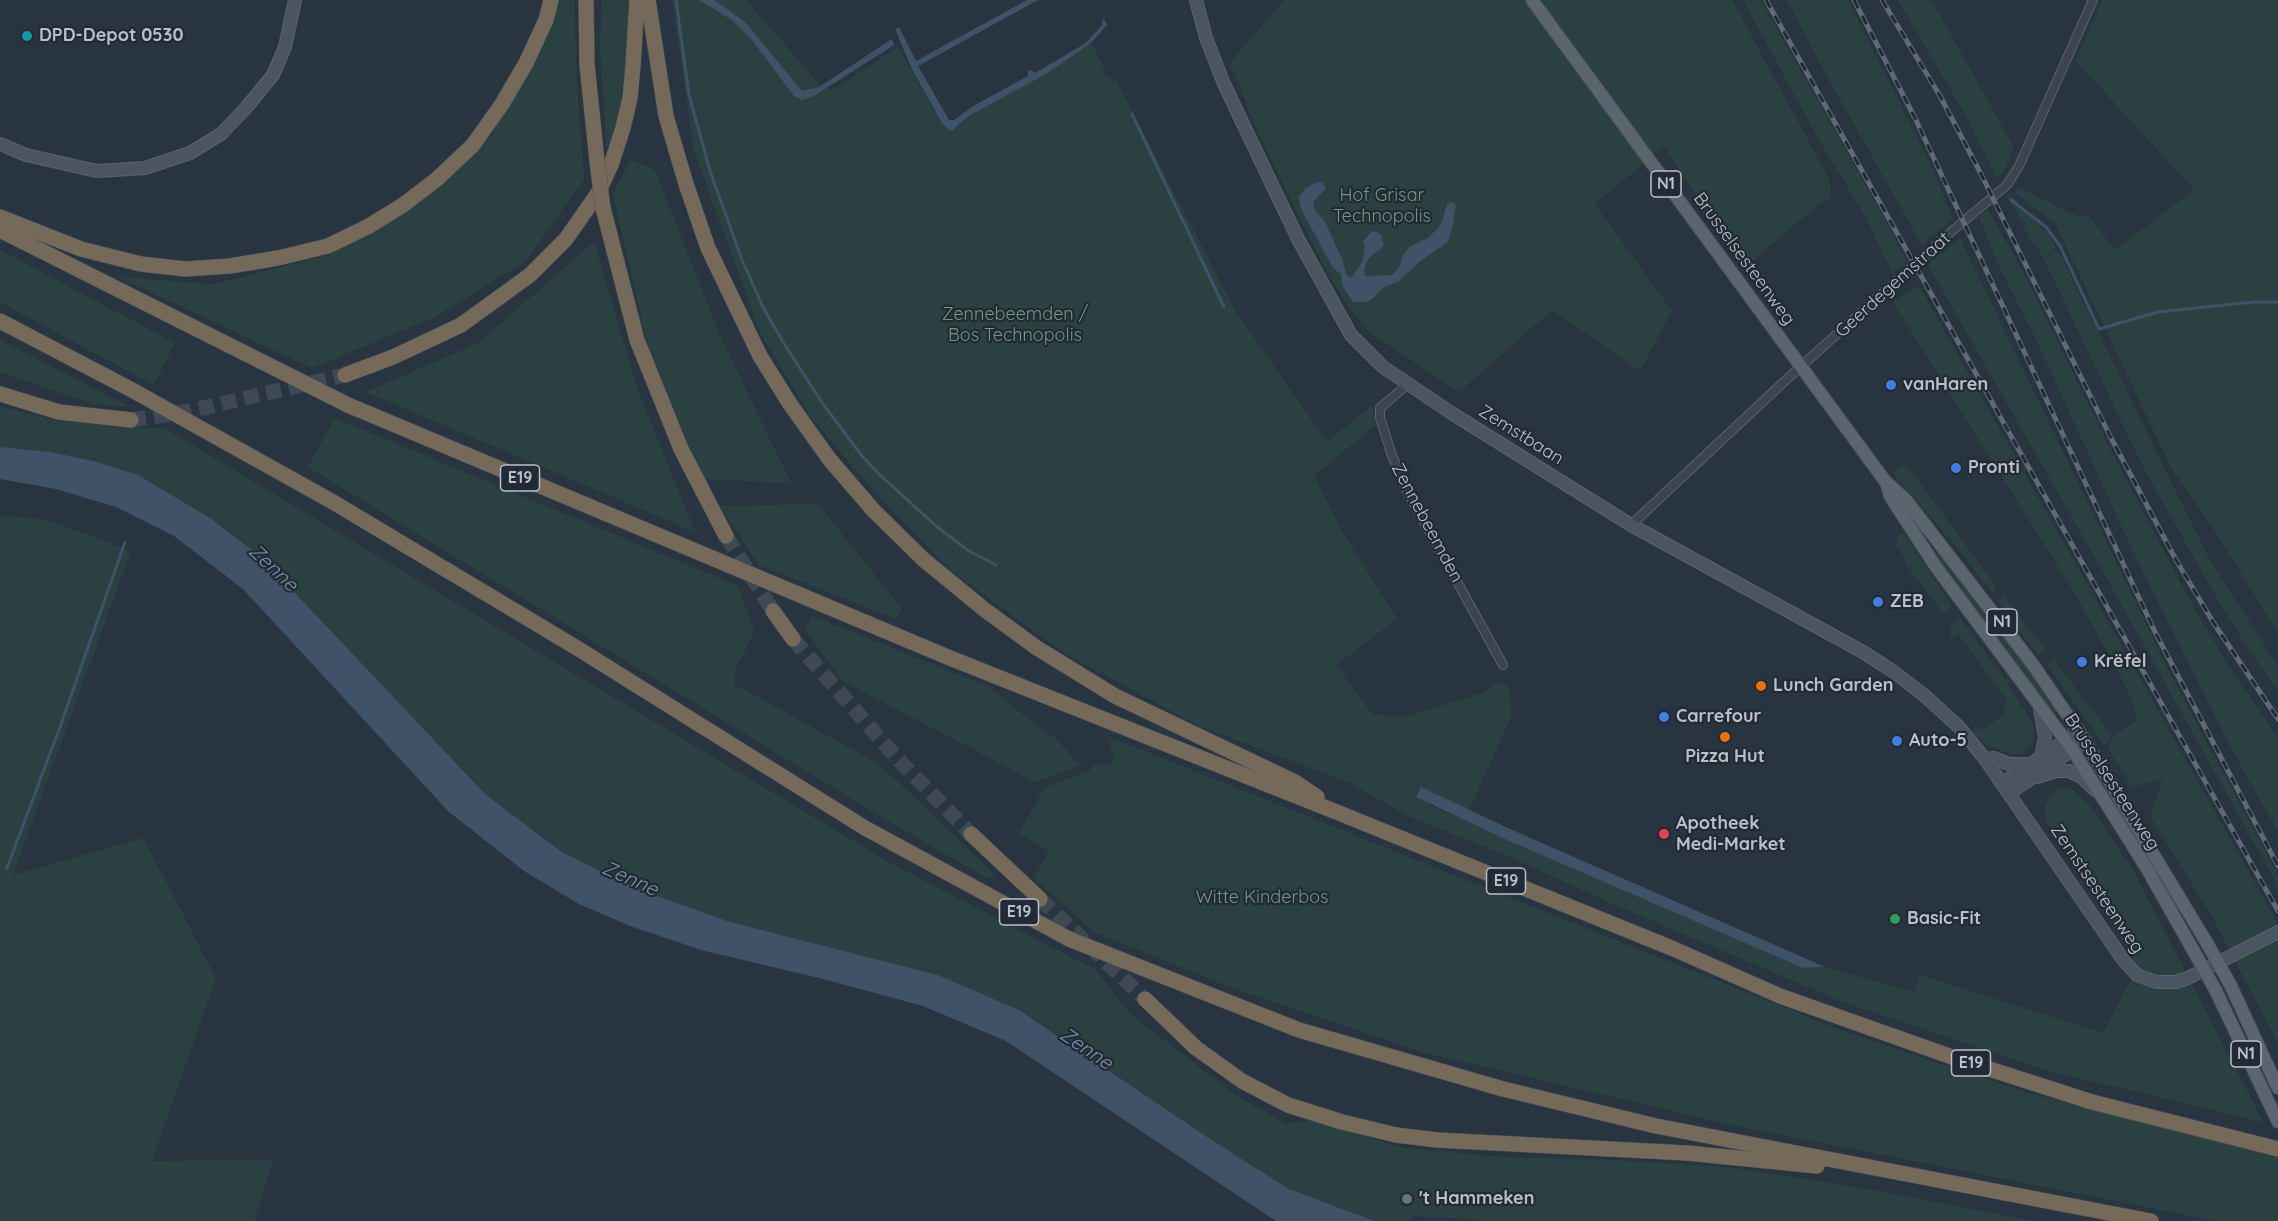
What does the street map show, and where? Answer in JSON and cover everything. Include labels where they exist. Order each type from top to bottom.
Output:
[{"type":"highway","points":[[0,217],[81,249],[141,264],[185,269],[230,266],[328,246],[369,226],[403,205],[437,179],[473,145],[502,104],[526,63],[546,20],[551,0]]},
{"type":"highway","points":[[586,0],[588,76],[603,208],[637,340],[681,449],[726,536]]},
{"type":"highway","points":[[345,375],[393,357],[461,324],[530,275],[566,239],[598,193],[611,165],[623,128],[630,98],[637,0]]},
{"type":"highway","points":[[648,0],[666,116],[708,248],[760,356],[790,404],[830,460],[874,511],[924,560],[985,610],[1037,648],[1115,696],[1295,782],[1339,813]]},
{"type":"highway","name":"E19","points":[[0,230],[348,405],[928,649],[1674,949],[1780,996],[1952,1057],[2092,1102],[2278,1149]]},
{"type":"highway","name":"E19","points":[[0,321],[142,395],[333,502],[495,598],[865,828],[1069,939],[1299,1030],[1503,1089],[1656,1126],[2151,1221]]},
{"type":"highway","points":[[0,394],[59,412],[131,420]]},
{"type":"highway","points":[[773,611],[793,639]]},
{"type":"highway","points":[[971,834],[1040,899]]},
{"type":"highway","points":[[1144,999],[1196,1048],[1242,1081],[1288,1105],[1364,1127],[1437,1140],[1687,1153],[1906,1174]]},
{"type":"main road","name":"Brusselsesteenweg","points":[[1532,0],[1885,481],[1906,500],[1986,602],[2082,736],[2207,943],[2278,1088]]},
{"type":"main road","name":"Brusselsesteenweg","points":[[1885,481],[1890,496],[1936,567],[2069,745],[2146,867],[2216,992],[2277,1119]]},
{"type":"street","points":[[0,144],[26,155],[97,171],[145,168],[190,153],[221,134],[245,110],[273,75],[285,46],[295,0]]},
{"type":"street","name":"Zemstbaan","points":[[1196,0],[1206,38],[1232,102],[1271,186],[1351,335],[1383,368],[1631,525],[1863,652],[1894,672],[1943,712],[1985,759],[2024,814]]},
{"type":"street","name":"Geerdegemstraat","points":[[1631,525],[1952,231],[2007,185],[2019,166],[2093,0]]},
{"type":"street","name":"Zennebeemden","points":[[1408,384],[1380,408],[1380,417],[1391,453],[1407,491],[1503,665]]},
{"type":"street","points":[[2036,761],[2045,737],[2040,708]]},
{"type":"street","points":[[2030,779],[2082,736]]},
{"type":"street","points":[[2006,788],[2036,761],[2069,745]]},
{"type":"street","points":[[1985,759],[1994,758],[2009,764],[2036,761]]},
{"type":"street","points":[[2006,788],[2056,771],[2069,771],[2081,777],[2100,796]]},
{"type":"street","name":"Zemstsesteenweg","points":[[2024,814],[2124,961],[2132,971],[2144,978],[2166,983],[2188,978],[2278,932]]},
{"type":"green space","points":[[557,0],[574,0],[584,179],[526,261],[435,317],[312,368],[118,277],[215,284],[329,255],[428,196],[491,136],[545,39]]},
{"type":"green space","points":[[602,0],[632,0],[631,25],[619,113],[610,145],[606,148],[600,44]]},
{"type":"green space","name":"Zennebeemden / Bos Technopolis","points":[[672,0],[746,0],[820,85],[831,91],[898,47],[943,125],[948,129],[957,128],[967,117],[1046,74],[1091,43],[1105,70],[1103,71],[1105,76],[1110,79],[1115,78],[1236,312],[1327,442],[1391,390],[1372,406],[1377,424],[1314,476],[1343,533],[1397,619],[1336,665],[1372,714],[1405,717],[1485,692],[1496,682],[1508,686],[1511,704],[1511,717],[1469,810],[1421,787],[1430,805],[1803,968],[1825,967],[1914,992],[1920,975],[2103,1033],[2138,966],[2045,819],[2045,807],[2051,794],[2060,788],[2070,788],[2091,807],[2134,872],[2263,1122],[2049,1071],[1838,1000],[1597,897],[1517,860],[1406,815],[1350,783],[1197,725],[1061,651],[949,569],[868,485],[813,420],[760,332],[694,151]]},
{"type":"green space","name":"Hof Grisar Technopolis","points":[[1284,0],[1732,0],[1829,179],[1831,197],[1806,215],[1744,268],[1664,146],[1595,204],[1672,311],[1640,371],[1552,310],[1459,392],[1368,331],[1344,300],[1323,264],[1261,139],[1230,63]]},
{"type":"green space","points":[[1743,0],[1760,0],[1880,210],[1907,262],[1893,274],[1865,216],[1819,140]]},
{"type":"green space","points":[[1787,0],[1848,0],[1931,166],[1953,219],[1922,245],[1829,80]]},
{"type":"green space","points":[[1898,0],[1931,0],[2014,148],[2005,169],[1997,179],[1966,116]]},
{"type":"green space","points":[[2102,0],[2278,0],[2278,633],[2216,533],[2171,467],[2055,223],[2015,193],[2018,187],[2082,218],[2086,213],[2115,250],[2194,190],[2076,61]]},
{"type":"green space","points":[[631,160],[655,170],[719,333],[791,483],[703,479],[650,355],[613,194]]},
{"type":"green space","points":[[2009,193],[2050,236],[2056,248],[2047,256],[2058,250],[2209,559],[2278,666],[2278,691],[2219,602],[2143,467],[2037,245],[2030,242],[2022,221],[2006,195]]},
{"type":"green space","points":[[1988,210],[2027,279],[2113,455],[2189,599],[2227,664],[2278,738],[2278,832],[2231,748],[2137,560],[2033,333],[1998,264],[1979,217]]},
{"type":"green space","points":[[1960,238],[2168,670],[2278,875],[2278,886],[2105,575],[1928,265]]},
{"type":"green space","points":[[594,242],[639,393],[695,532],[366,392],[478,343]]},
{"type":"green space","points":[[0,250],[175,343],[154,385],[0,302]]},
{"type":"green space","points":[[1919,286],[2278,924],[2278,1043],[2211,915],[2150,816],[2163,779],[2132,787],[2108,748],[2113,736],[2136,721],[2134,707],[2121,677],[2075,594],[1893,302]]},
{"type":"green space","points":[[0,340],[131,407],[92,404],[0,372]]},
{"type":"green space","points":[[0,406],[58,421],[131,426],[131,428],[164,428],[888,862],[1096,970],[1129,1013],[1237,1096],[1286,1124],[1309,1120],[1403,1148],[1503,1157],[1614,1160],[1735,1168],[1868,1189],[2034,1221],[1489,1221],[1412,1216],[1411,1221],[1374,1221],[1289,1189],[1207,1137],[1019,1010],[938,975],[730,922],[640,890],[563,853],[485,794],[341,643],[50,452],[0,447]]},
{"type":"green space","points":[[335,418],[738,586],[754,631],[737,664],[734,684],[879,764],[995,874],[989,879],[893,824],[308,467]]},
{"type":"green space","points":[[1907,465],[1995,585],[1992,593],[1964,556],[1892,472]]},
{"type":"green space","points":[[818,504],[902,609],[897,619],[759,565],[720,506]]},
{"type":"green space","points":[[0,515],[48,520],[131,551],[13,875],[143,838],[216,978],[152,1161],[273,1160],[254,1221],[0,1221]]},
{"type":"green space","points":[[1904,532],[1952,607],[1943,613],[1905,563],[1896,545],[1898,536]]},
{"type":"green space","points":[[1937,548],[1976,597],[2058,710],[2051,715],[1952,579],[1934,552]]},
{"type":"green space","points":[[2004,596],[2046,650],[2038,655],[1998,601]]},
{"type":"green space","points":[[813,616],[989,687],[1050,736],[1052,735],[1080,765],[1035,782],[843,681],[805,630]]},
{"type":"green space","points":[[1959,617],[2005,679],[2034,726],[2033,742],[2020,754],[2010,754],[1986,744],[1973,733],[1977,725],[1981,731],[2006,713],[2002,707],[2008,702],[1959,635],[1953,639],[1950,635],[1951,626]]},
{"type":"green space","points":[[2054,660],[2112,735],[2104,745],[2047,665]]},
{"type":"green space","name":"Witte Kinderbos","points":[[1107,736],[1843,1031],[2025,1092],[2278,1156],[2278,1221],[2217,1221],[1732,1125],[1422,1052],[1230,987],[1094,932],[1034,878],[1049,851],[1019,833],[1044,788],[1090,770],[1096,763],[1106,765],[1115,761]]},
{"type":"water","points":[[699,0],[714,0],[745,22],[802,91],[819,87],[892,39],[894,45],[814,96],[802,100],[794,96],[752,40],[732,20]]},
{"type":"water","points":[[1027,0],[1038,0],[918,66],[949,120],[954,120],[975,105],[1028,76],[1028,71],[1035,73],[1086,43],[1102,25],[1103,18],[1107,25],[1091,43],[1046,74],[967,117],[952,131],[948,129],[943,125],[912,69],[895,29],[899,27],[916,61]]},
{"type":"water","points":[[1322,182],[1326,188],[1313,202],[1315,210],[1325,222],[1343,261],[1346,274],[1351,278],[1363,260],[1365,245],[1363,242],[1371,232],[1376,231],[1381,235],[1384,246],[1369,258],[1364,269],[1365,276],[1392,275],[1399,268],[1403,255],[1409,247],[1428,238],[1438,228],[1447,204],[1452,202],[1456,205],[1448,242],[1419,262],[1399,281],[1383,288],[1372,299],[1366,302],[1353,302],[1342,285],[1341,274],[1333,268],[1301,209],[1299,197],[1305,189]]},
{"type":"water","name":"Zenne","points":[[0,447],[50,452],[93,461],[138,475],[210,518],[260,556],[485,794],[563,853],[640,890],[730,922],[938,975],[1019,1010],[1207,1137],[1289,1189],[1374,1221],[1276,1221],[1006,1041],[923,1006],[701,950],[630,926],[579,904],[524,871],[449,812],[243,589],[174,536],[116,507],[56,489],[0,479]]},
{"type":"water","points":[[1421,787],[1510,829],[1825,967],[1803,968],[1505,839],[1416,797]]},
{"type":"waterway","points":[[676,0],[689,95],[710,171],[742,260],[763,307],[823,404],[862,456],[936,526],[969,551],[996,565]]},
{"type":"waterway","points":[[1132,114],[1224,307]]},
{"type":"waterway","points":[[2011,200],[2046,227],[2060,246],[2099,329],[2158,312],[2253,302],[2278,302]]},
{"type":"waterway","points":[[7,868],[60,727],[125,542]]},
{"type":"tunnel","points":[[131,420],[190,411],[345,375]]},
{"type":"tunnel","points":[[726,536],[773,611]]},
{"type":"tunnel","points":[[793,639],[895,756],[971,834]]},
{"type":"tunnel","points":[[1040,899],[1145,999]]},
{"type":"railway","points":[[1766,0],[2278,911]]},
{"type":"railway","points":[[1854,0],[1915,118],[2155,632],[2278,866]]},
{"type":"railway","points":[[1882,0],[1940,96],[1980,172],[2110,436],[2176,560],[2213,622],[2278,719]]},
{"type":"place","name":"DPD-Depot 0530","points":[[27,36]]},
{"type":"place","name":"vanHaren","points":[[1891,385]]},
{"type":"place","name":"Pronti","points":[[1956,468]]},
{"type":"place","name":"ZEB","points":[[1878,602]]},
{"type":"place","name":"Krëfel","points":[[2082,662]]},
{"type":"place","name":"Lunch Garden","points":[[1761,686]]},
{"type":"place","name":"Carrefour","points":[[1664,717]]},
{"type":"place","name":"Pizza Hut","points":[[1725,737]]},
{"type":"place","name":"Auto-5","points":[[1897,741]]},
{"type":"place","name":"Apotheek Medi-Market","points":[[1664,834]]},
{"type":"place","name":"Basic-Fit","points":[[1895,919]]},
{"type":"place","name":"'t Hammeken","points":[[1407,1199]]}]
